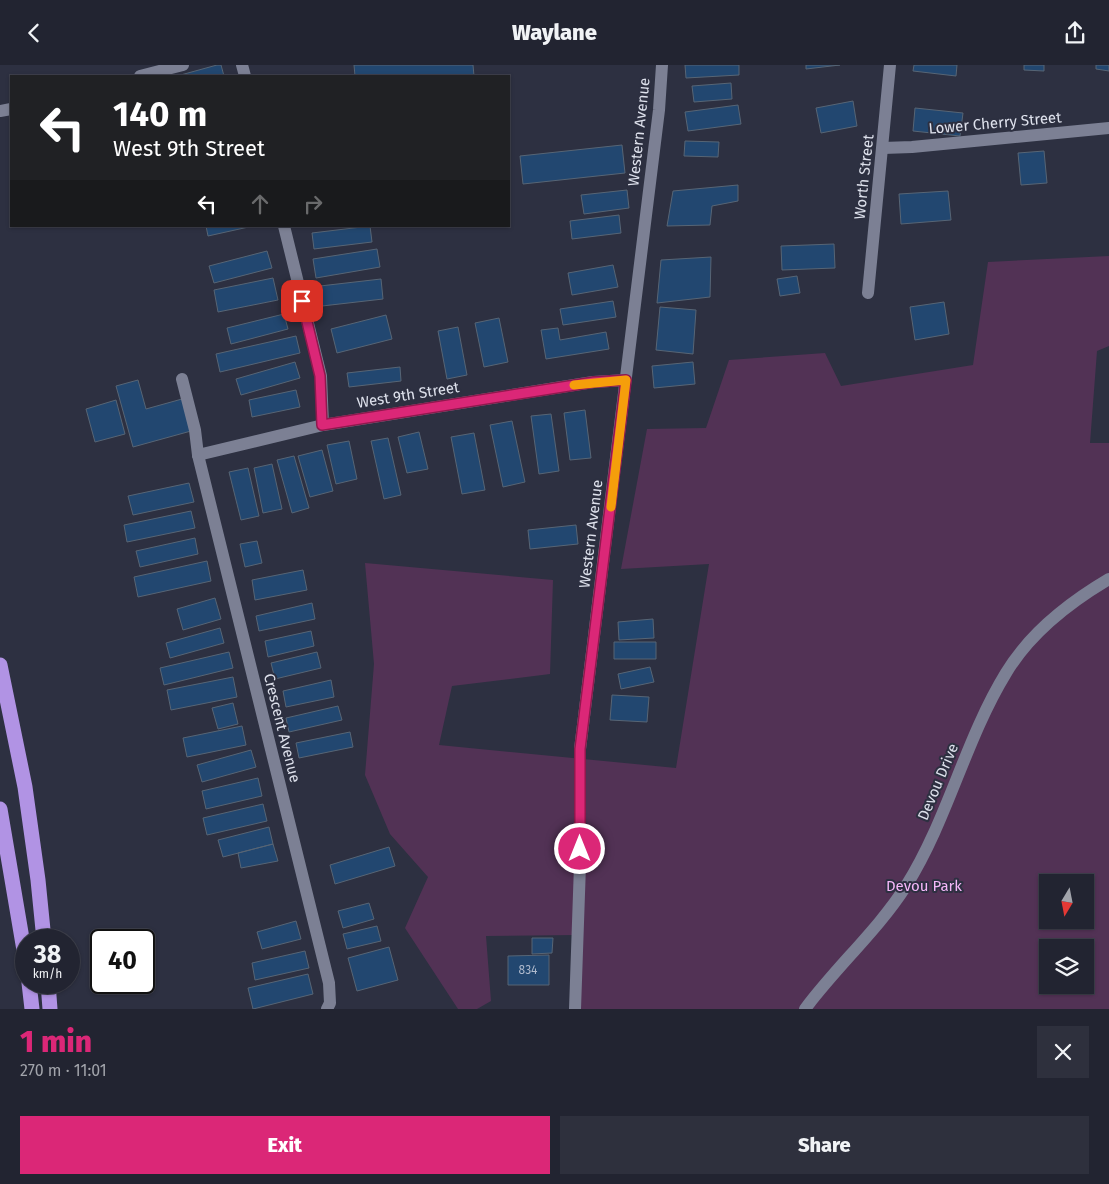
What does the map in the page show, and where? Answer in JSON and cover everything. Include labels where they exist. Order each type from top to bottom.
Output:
[{"type":"highway","points":[[0,665],[24,787],[38,880],[43,929]]},
{"type":"highway","points":[[0,809],[20,929]]},
{"type":"highway","points":[[30,994],[32,1009]]},
{"type":"highway","points":[[49,994],[50,1009]]},
{"type":"street","points":[[144,75],[183,65]]},
{"type":"street","name":"Western Avenue","points":[[575,1009],[580,865],[580,749],[659,110],[662,65]]},
{"type":"street","name":"Worth Street","points":[[868,293],[890,65]]},
{"type":"street","name":"Lower Cherry Street","points":[[883,147],[912,147],[1109,128]]},
{"type":"street","points":[[284,227],[320,376],[322,425]]},
{"type":"street","name":"Crescent Avenue","points":[[182,379],[195,430],[198,455],[329,983],[330,1003],[327,1009]]},
{"type":"street","name":"West 9th Street","points":[[198,455],[322,425],[594,382],[626,380]]},
{"type":"street","name":"Devou Drive","points":[[805,1009],[828,978],[879,922],[906,886],[934,832],[984,712],[1007,671],[1038,632],[1066,607],[1109,579]]},
{"type":"green space","name":"Devou Park","points":[[1109,256],[1109,346],[1097,351],[1090,443],[1109,443],[1109,1009],[575,1009],[577,935],[486,936],[491,1001],[477,1009],[458,1009],[405,928],[428,877],[390,834],[365,775],[374,664],[365,563],[553,580],[550,674],[452,686],[439,745],[676,768],[709,564],[621,569],[647,429],[706,428],[729,360],[825,353],[841,386],[973,365],[988,262]]},
{"type":"building","points":[[221,65],[224,75],[181,75]]},
{"type":"building","points":[[354,65],[473,65],[474,75],[355,75]]},
{"type":"building","points":[[685,65],[739,65],[739,75],[686,78]]},
{"type":"building","points":[[806,65],[840,65],[806,69]]},
{"type":"building","points":[[914,65],[957,65],[956,76],[913,71]]},
{"type":"building","points":[[1024,65],[1044,65],[1044,71],[1024,70]]},
{"type":"building","points":[[1096,65],[1109,65],[1109,71],[1096,69]]},
{"type":"building","points":[[731,83],[732,99],[694,102],[692,86]]},
{"type":"building","points":[[853,101],[857,126],[821,133],[816,108]]},
{"type":"building","points":[[738,105],[741,124],[688,131],[685,112]]},
{"type":"building","points":[[915,108],[963,113],[960,136],[913,131]]},
{"type":"building","points":[[685,141],[719,142],[718,157],[684,156]]},
{"type":"building","points":[[622,145],[625,173],[523,184],[520,156]]},
{"type":"building","points":[[1044,151],[1047,183],[1021,185],[1018,153]]},
{"type":"building","points":[[738,185],[738,201],[712,206],[710,225],[667,226],[673,191]]},
{"type":"building","points":[[627,190],[629,208],[584,214],[581,195]]},
{"type":"building","points":[[948,191],[951,220],[901,224],[899,194]]},
{"type":"building","points":[[619,215],[621,233],[572,239],[570,221]]},
{"type":"building","points":[[206,227],[248,227],[208,236]]},
{"type":"building","points":[[370,227],[372,242],[314,249],[312,233]]},
{"type":"building","points":[[834,244],[835,268],[782,270],[781,246]]},
{"type":"building","points":[[377,249],[380,267],[316,278],[313,259]]},
{"type":"building","points":[[267,251],[272,268],[214,283],[209,266]]},
{"type":"building","points":[[711,257],[710,297],[657,303],[661,260]]},
{"type":"building","points":[[613,265],[618,287],[572,295],[568,273]]},
{"type":"building","points":[[797,276],[800,293],[780,296],[777,279]]},
{"type":"building","points":[[273,278],[278,300],[218,312],[214,290]]},
{"type":"building","points":[[381,279],[383,299],[322,306],[320,286]]},
{"type":"building","points":[[613,301],[616,317],[563,325],[560,309]]},
{"type":"building","points":[[944,302],[949,334],[915,340],[910,307]]},
{"type":"building","points":[[660,307],[696,310],[693,354],[656,350]]},
{"type":"building","points":[[284,314],[288,329],[231,344],[227,328]]},
{"type":"building","points":[[386,315],[392,339],[337,353],[331,329]]},
{"type":"building","points":[[499,318],[508,362],[484,367],[475,323]]},
{"type":"building","points":[[458,327],[467,375],[447,379],[438,331]]},
{"type":"building","points":[[558,328],[560,340],[606,332],[609,349],[546,359],[541,330]]},
{"type":"building","points":[[296,336],[300,353],[220,372],[216,354]]},
{"type":"building","points":[[295,362],[300,378],[241,395],[236,379]]},
{"type":"building","points":[[693,362],[695,384],[654,388],[652,366]]},
{"type":"building","points":[[400,367],[401,381],[349,387],[347,373]]},
{"type":"building","points":[[138,380],[146,409],[182,399],[191,431],[133,447],[116,386]]},
{"type":"building","points":[[296,390],[300,407],[252,417],[249,400]]},
{"type":"building","points":[[116,400],[125,434],[95,442],[86,409]]},
{"type":"building","points":[[585,410],[591,458],[570,460],[564,413]]},
{"type":"building","points":[[551,414],[559,471],[539,474],[531,416]]},
{"type":"building","points":[[512,421],[525,482],[503,487],[490,425]]},
{"type":"building","points":[[419,432],[428,469],[407,473],[398,437]]},
{"type":"building","points":[[474,433],[485,490],[462,494],[451,437]]},
{"type":"building","points":[[388,438],[401,495],[384,499],[371,441]]},
{"type":"building","points":[[349,441],[357,479],[336,484],[327,445]]},
{"type":"building","points":[[322,450],[333,491],[310,497],[298,456]]},
{"type":"building","points":[[294,456],[309,508],[292,513],[277,460]]},
{"type":"building","points":[[272,464],[282,509],[263,513],[254,468]]},
{"type":"building","points":[[248,468],[259,516],[241,520],[229,472]]},
{"type":"building","points":[[189,483],[194,502],[133,515],[128,496]]},
{"type":"building","points":[[191,511],[195,528],[127,542],[124,525]]},
{"type":"building","points":[[576,525],[578,544],[530,549],[528,530]]},
{"type":"building","points":[[195,538],[198,554],[140,567],[136,551]]},
{"type":"building","points":[[257,541],[262,563],[245,567],[240,544]]},
{"type":"building","points":[[207,561],[211,581],[138,597],[134,577]]},
{"type":"building","points":[[303,570],[307,590],[255,600],[252,580]]},
{"type":"building","points":[[215,598],[221,619],[183,630],[177,609]]},
{"type":"building","points":[[312,603],[315,619],[259,631],[256,616]]},
{"type":"building","points":[[653,619],[654,638],[619,640],[618,622]]},
{"type":"building","points":[[220,628],[224,643],[170,658],[166,643]]},
{"type":"building","points":[[311,631],[314,646],[268,657],[265,641]]},
{"type":"building","points":[[614,642],[656,642],[656,659],[614,659]]},
{"type":"building","points":[[229,652],[233,668],[164,685],[160,668]]},
{"type":"building","points":[[317,652],[321,668],[275,679],[271,663]]},
{"type":"building","points":[[650,667],[654,682],[621,689],[618,674]]},
{"type":"building","points":[[233,677],[237,697],[171,710],[167,690]]},
{"type":"building","points":[[331,680],[334,697],[286,707],[283,691]]},
{"type":"building","points":[[612,695],[649,697],[647,722],[610,720]]},
{"type":"building","points":[[233,703],[238,724],[218,729],[212,708]]},
{"type":"building","points":[[338,706],[342,720],[289,732],[286,718]]},
{"type":"building","points":[[242,726],[246,745],[187,757],[183,738]]},
{"type":"building","points":[[350,732],[353,747],[299,758],[296,743]]},
{"type":"building","points":[[251,750],[256,767],[202,782],[197,765]]},
{"type":"building","points":[[258,778],[262,796],[206,809],[202,791]]},
{"type":"building","points":[[263,804],[267,821],[207,835],[203,818]]},
{"type":"building","points":[[269,827],[273,844],[223,857],[218,840]]},
{"type":"building","points":[[273,844],[278,861],[241,868],[238,853]]},
{"type":"building","points":[[389,847],[395,866],[335,884],[330,865]]},
{"type":"building","points":[[369,903],[374,919],[343,928],[338,911]]},
{"type":"building","points":[[296,921],[301,939],[262,949],[257,932]]},
{"type":"building","points":[[377,926],[381,941],[347,949],[343,934]]},
{"type":"building","points":[[532,938],[553,938],[552,953],[532,954]]},
{"type":"building","points":[[389,947],[398,980],[357,991],[348,958]]},
{"type":"building","points":[[305,951],[309,968],[255,980],[252,963]]},
{"type":"building","points":[[549,955],[549,985],[508,985],[508,956]]},
{"type":"building","points":[[308,974],[313,994],[253,1009],[248,988]]},
{"type":"slow traffic","points":[[574,385],[626,380],[611,507]]},
{"type":"route","points":[[302,301],[320,376],[322,425],[594,382],[626,380],[580,749],[580,849]]}]
